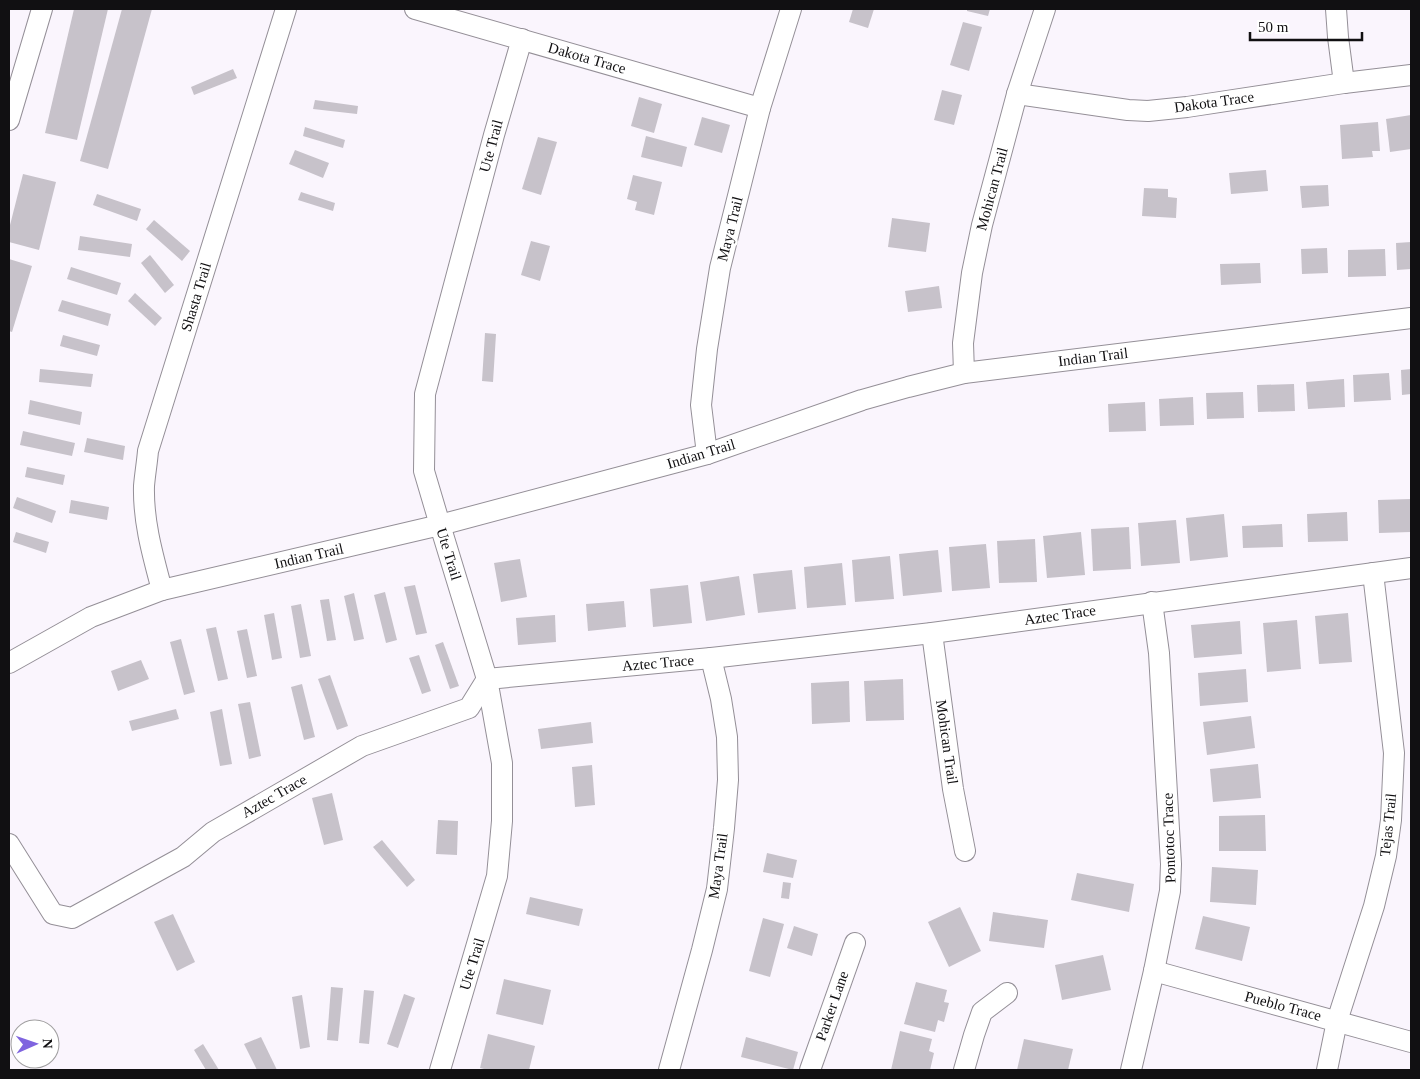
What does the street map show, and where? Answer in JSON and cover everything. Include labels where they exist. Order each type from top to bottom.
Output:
[{"type":"street","points":[[9,120],[42,9]]},
{"type":"street","name":"Shasta Trail","points":[[162,590],[150,547],[146,517],[144,487],[148,451],[286,9]]},
{"type":"street","name":"Dakota Trace","points":[[415,9],[760,108]]},
{"type":"street","name":"Maya Trail","points":[[707,454],[702,405],[706,348],[720,268],[760,108],[791,9]]},
{"type":"street","name":"Mohican Trail","points":[[964,373],[963,343],[972,273],[982,225],[1017,94],[1045,9]]},
{"type":"street","points":[[1336,9],[1344,83]]},
{"type":"street","name":"Ute Trail","points":[[440,1070],[497,876],[502,821],[502,763],[487,679],[424,471],[425,394],[494,135],[522,40]]},
{"type":"street","name":"Dakota Trace","points":[[1017,94],[1128,110],[1148,111],[1411,75]]},
{"type":"street","name":"Indian Trail","points":[[9,663],[91,617],[162,590],[440,525],[707,454],[862,400],[964,373],[1411,318]]},
{"type":"street","name":"Aztec Trace","points":[[9,844],[53,914],[72,918],[183,857],[213,832],[362,746],[469,708],[487,679],[711,658],[932,633],[1411,568]]},
{"type":"street","name":"Tejas Trail","points":[[1327,1070],[1336,1021],[1374,906],[1386,856],[1391,820],[1394,753],[1373,573]]},
{"type":"street","name":"Pontotoc Trace","points":[[1131,1070],[1170,891],[1171,864],[1159,653],[1152,602]]},
{"type":"street","name":"Mohican Trail","points":[[932,633],[953,789],[965,851]]},
{"type":"street","name":"Maya Trail","points":[[669,1070],[717,889],[724,828],[728,780],[727,737],[721,699],[711,658]]},
{"type":"street","name":"Parker Lane","points":[[810,1070],[855,943]]},
{"type":"street","name":"Pueblo Trace","points":[[1154,971],[1411,1042]]},
{"type":"street","points":[[964,1070],[982,1012],[1007,993]]},
{"type":"building","points":[[74,9],[108,9],[77,140],[45,133]]},
{"type":"building","points":[[122,9],[152,9],[108,169],[80,161]]},
{"type":"building","points":[[853,9],[874,9],[868,28],[849,22]]},
{"type":"building","points":[[967,9],[990,9],[988,16],[967,11]]},
{"type":"building","points":[[963,22],[982,27],[969,71],[950,65]]},
{"type":"building","points":[[233,69],[237,78],[194,95],[191,87]]},
{"type":"building","points":[[942,90],[962,95],[954,125],[934,120]]},
{"type":"building","points":[[639,97],[662,104],[654,133],[631,126]]},
{"type":"building","points":[[315,100],[358,106],[357,114],[313,109]]},
{"type":"building","points":[[1411,115],[1411,149],[1390,152],[1386,119]]},
{"type":"building","points":[[702,117],[730,125],[722,153],[694,145]]},
{"type":"building","points":[[1378,122],[1380,151],[1372,151],[1373,157],[1342,159],[1340,125]]},
{"type":"building","points":[[305,127],[345,140],[343,148],[303,136]]},
{"type":"building","points":[[646,136],[687,147],[682,167],[641,157]]},
{"type":"building","points":[[538,137],[557,142],[541,195],[522,189]]},
{"type":"building","points":[[295,150],[329,163],[323,178],[289,164]]},
{"type":"building","points":[[1266,170],[1268,191],[1231,194],[1229,173]]},
{"type":"building","points":[[23,174],[56,182],[39,250],[9,242],[9,229]]},
{"type":"building","points":[[633,175],[662,182],[654,215],[635,210],[637,202],[627,199]]},
{"type":"building","points":[[1328,185],[1329,206],[1302,208],[1300,186]]},
{"type":"building","points":[[1144,188],[1168,189],[1168,197],[1177,198],[1176,218],[1142,216]]},
{"type":"building","points":[[301,192],[335,203],[333,211],[298,200]]},
{"type":"building","points":[[97,194],[141,209],[137,221],[93,205]]},
{"type":"building","points":[[892,218],[930,223],[926,252],[888,247]]},
{"type":"building","points":[[154,220],[190,251],[182,261],[146,229]]},
{"type":"building","points":[[80,236],[132,244],[130,257],[78,250]]},
{"type":"building","points":[[531,241],[550,246],[540,281],[521,275]]},
{"type":"building","points":[[1411,242],[1411,269],[1397,270],[1396,243]]},
{"type":"building","points":[[1327,248],[1328,273],[1302,274],[1301,249]]},
{"type":"building","points":[[1385,249],[1386,276],[1348,277],[1348,250]]},
{"type":"building","points":[[150,255],[174,285],[165,293],[141,263]]},
{"type":"building","points":[[9,259],[32,266],[12,332],[9,331]]},
{"type":"building","points":[[1260,263],[1261,283],[1221,285],[1220,264]]},
{"type":"building","points":[[71,267],[121,283],[117,295],[67,279]]},
{"type":"building","points":[[939,286],[942,308],[908,312],[905,291]]},
{"type":"building","points":[[135,293],[162,318],[155,326],[128,301]]},
{"type":"building","points":[[62,300],[111,314],[108,326],[58,311]]},
{"type":"building","points":[[485,333],[496,334],[493,382],[482,381]]},
{"type":"building","points":[[63,335],[100,345],[97,356],[60,346]]},
{"type":"building","points":[[40,369],[93,374],[91,387],[39,382]]},
{"type":"building","points":[[1411,369],[1411,394],[1402,395],[1401,370]]},
{"type":"building","points":[[1389,373],[1391,400],[1354,402],[1353,375]]},
{"type":"building","points":[[1344,379],[1345,407],[1308,409],[1306,382]]},
{"type":"building","points":[[1294,384],[1295,411],[1258,412],[1257,385]]},
{"type":"building","points":[[1243,392],[1244,418],[1207,419],[1206,393]]},
{"type":"building","points":[[1193,397],[1194,425],[1160,426],[1159,399]]},
{"type":"building","points":[[30,400],[82,412],[80,425],[28,414]]},
{"type":"building","points":[[1145,402],[1146,431],[1109,432],[1108,404]]},
{"type":"building","points":[[23,431],[75,443],[72,456],[20,445]]},
{"type":"building","points":[[87,438],[125,446],[123,460],[84,452]]},
{"type":"building","points":[[27,467],[65,475],[63,485],[25,477]]},
{"type":"building","points":[[17,497],[56,511],[52,523],[13,508]]},
{"type":"building","points":[[1411,499],[1411,532],[1379,533],[1378,500]]},
{"type":"building","points":[[71,500],[109,507],[107,520],[69,513]]},
{"type":"building","points":[[1347,512],[1348,541],[1308,542],[1307,514]]},
{"type":"building","points":[[1224,514],[1228,557],[1190,561],[1186,518]]},
{"type":"building","points":[[1176,520],[1180,563],[1141,566],[1138,523]]},
{"type":"building","points":[[1282,524],[1283,547],[1243,548],[1242,526]]},
{"type":"building","points":[[1129,527],[1131,569],[1093,571],[1091,529]]},
{"type":"building","points":[[16,532],[49,542],[46,553],[13,542]]},
{"type":"building","points":[[1081,532],[1085,575],[1047,578],[1043,536]]},
{"type":"building","points":[[1035,539],[1037,582],[999,583],[997,541]]},
{"type":"building","points":[[986,544],[990,588],[952,591],[949,547]]},
{"type":"building","points":[[938,550],[942,592],[903,596],[899,554]]},
{"type":"building","points":[[890,556],[894,599],[855,602],[852,560]]},
{"type":"building","points":[[520,559],[527,597],[501,602],[494,563]]},
{"type":"building","points":[[842,563],[846,605],[807,608],[804,567]]},
{"type":"building","points":[[792,570],[796,609],[758,613],[753,574]]},
{"type":"building","points":[[739,576],[745,615],[706,621],[700,582]]},
{"type":"building","points":[[415,585],[427,633],[416,635],[404,587]]},
{"type":"building","points":[[688,585],[692,623],[653,627],[650,589]]},
{"type":"building","points":[[385,592],[397,640],[386,643],[374,595]]},
{"type":"building","points":[[354,593],[364,639],[354,641],[344,596]]},
{"type":"building","points":[[329,599],[336,640],[327,641],[320,600]]},
{"type":"building","points":[[624,601],[626,627],[588,631],[586,604]]},
{"type":"building","points":[[301,604],[311,656],[300,658],[291,606]]},
{"type":"building","points":[[274,613],[282,658],[272,660],[264,615]]},
{"type":"building","points":[[1348,613],[1352,662],[1319,664],[1315,616]]},
{"type":"building","points":[[555,615],[556,642],[518,645],[516,618]]},
{"type":"building","points":[[1297,620],[1301,669],[1267,672],[1263,623]]},
{"type":"building","points":[[1240,621],[1242,654],[1194,658],[1191,625]]},
{"type":"building","points":[[216,627],[228,679],[218,681],[206,629]]},
{"type":"building","points":[[247,629],[257,676],[247,678],[237,631]]},
{"type":"building","points":[[181,639],[195,692],[184,695],[170,642]]},
{"type":"building","points":[[443,642],[459,686],[450,689],[435,645]]},
{"type":"building","points":[[419,655],[431,691],[422,694],[409,658]]},
{"type":"building","points":[[141,660],[149,679],[118,691],[111,671]]},
{"type":"building","points":[[1246,669],[1248,702],[1200,706],[1198,673]]},
{"type":"building","points":[[330,675],[348,726],[337,730],[318,679]]},
{"type":"building","points":[[903,679],[904,720],[866,721],[864,681]]},
{"type":"building","points":[[849,681],[850,722],[812,724],[811,683]]},
{"type":"building","points":[[302,684],[315,737],[304,740],[291,687]]},
{"type":"building","points":[[250,702],[261,756],[249,759],[238,704]]},
{"type":"building","points":[[176,709],[179,719],[132,731],[129,721]]},
{"type":"building","points":[[222,709],[232,764],[220,766],[210,712]]},
{"type":"building","points":[[1251,716],[1255,748],[1207,755],[1203,722]]},
{"type":"building","points":[[591,722],[593,743],[541,749],[538,729]]},
{"type":"building","points":[[1258,764],[1261,798],[1213,802],[1210,769]]},
{"type":"building","points":[[592,765],[595,805],[575,807],[572,767]]},
{"type":"building","points":[[332,793],[343,840],[324,845],[312,798]]},
{"type":"building","points":[[1265,815],[1266,851],[1219,851],[1219,816]]},
{"type":"building","points":[[438,820],[458,821],[457,855],[436,854]]},
{"type":"building","points":[[382,840],[415,880],[407,887],[373,847]]},
{"type":"building","points":[[767,853],[797,860],[793,878],[763,872]]},
{"type":"building","points":[[1212,867],[1258,870],[1256,905],[1210,902]]},
{"type":"building","points":[[1077,873],[1134,884],[1129,912],[1071,900]]},
{"type":"building","points":[[783,882],[791,883],[789,899],[781,898]]},
{"type":"building","points":[[530,897],[583,909],[579,926],[526,914]]},
{"type":"building","points":[[960,907],[981,951],[949,967],[928,922]]},
{"type":"building","points":[[993,912],[1048,920],[1044,948],[989,941]]},
{"type":"building","points":[[173,914],[195,962],[177,971],[154,922]]},
{"type":"building","points":[[1203,916],[1250,927],[1242,961],[1195,949]]},
{"type":"building","points":[[763,918],[784,924],[770,977],[749,971]]},
{"type":"building","points":[[794,926],[818,934],[812,956],[787,948]]},
{"type":"building","points":[[1103,955],[1111,990],[1062,1000],[1055,965]]},
{"type":"building","points":[[504,979],[551,990],[543,1025],[496,1014]]},
{"type":"building","points":[[916,982],[947,990],[944,1002],[949,1003],[944,1022],[938,1020],[935,1032],[904,1024]]},
{"type":"building","points":[[331,987],[343,988],[338,1041],[327,1040]]},
{"type":"building","points":[[364,990],[374,991],[369,1044],[359,1043]]},
{"type":"building","points":[[404,994],[415,998],[398,1048],[387,1044]]},
{"type":"building","points":[[302,995],[310,1047],[300,1049],[292,997]]},
{"type":"building","points":[[900,1031],[932,1039],[929,1051],[934,1053],[930,1070],[891,1070]]},
{"type":"building","points":[[488,1034],[535,1046],[529,1070],[488,1070],[480,1068]]},
{"type":"building","points":[[261,1037],[277,1070],[257,1070],[244,1044]]},
{"type":"building","points":[[746,1037],[798,1052],[793,1070],[741,1057]]},
{"type":"building","points":[[1024,1039],[1073,1049],[1068,1070],[1017,1070]]},
{"type":"building","points":[[203,1044],[219,1070],[206,1070],[194,1050]]}]
